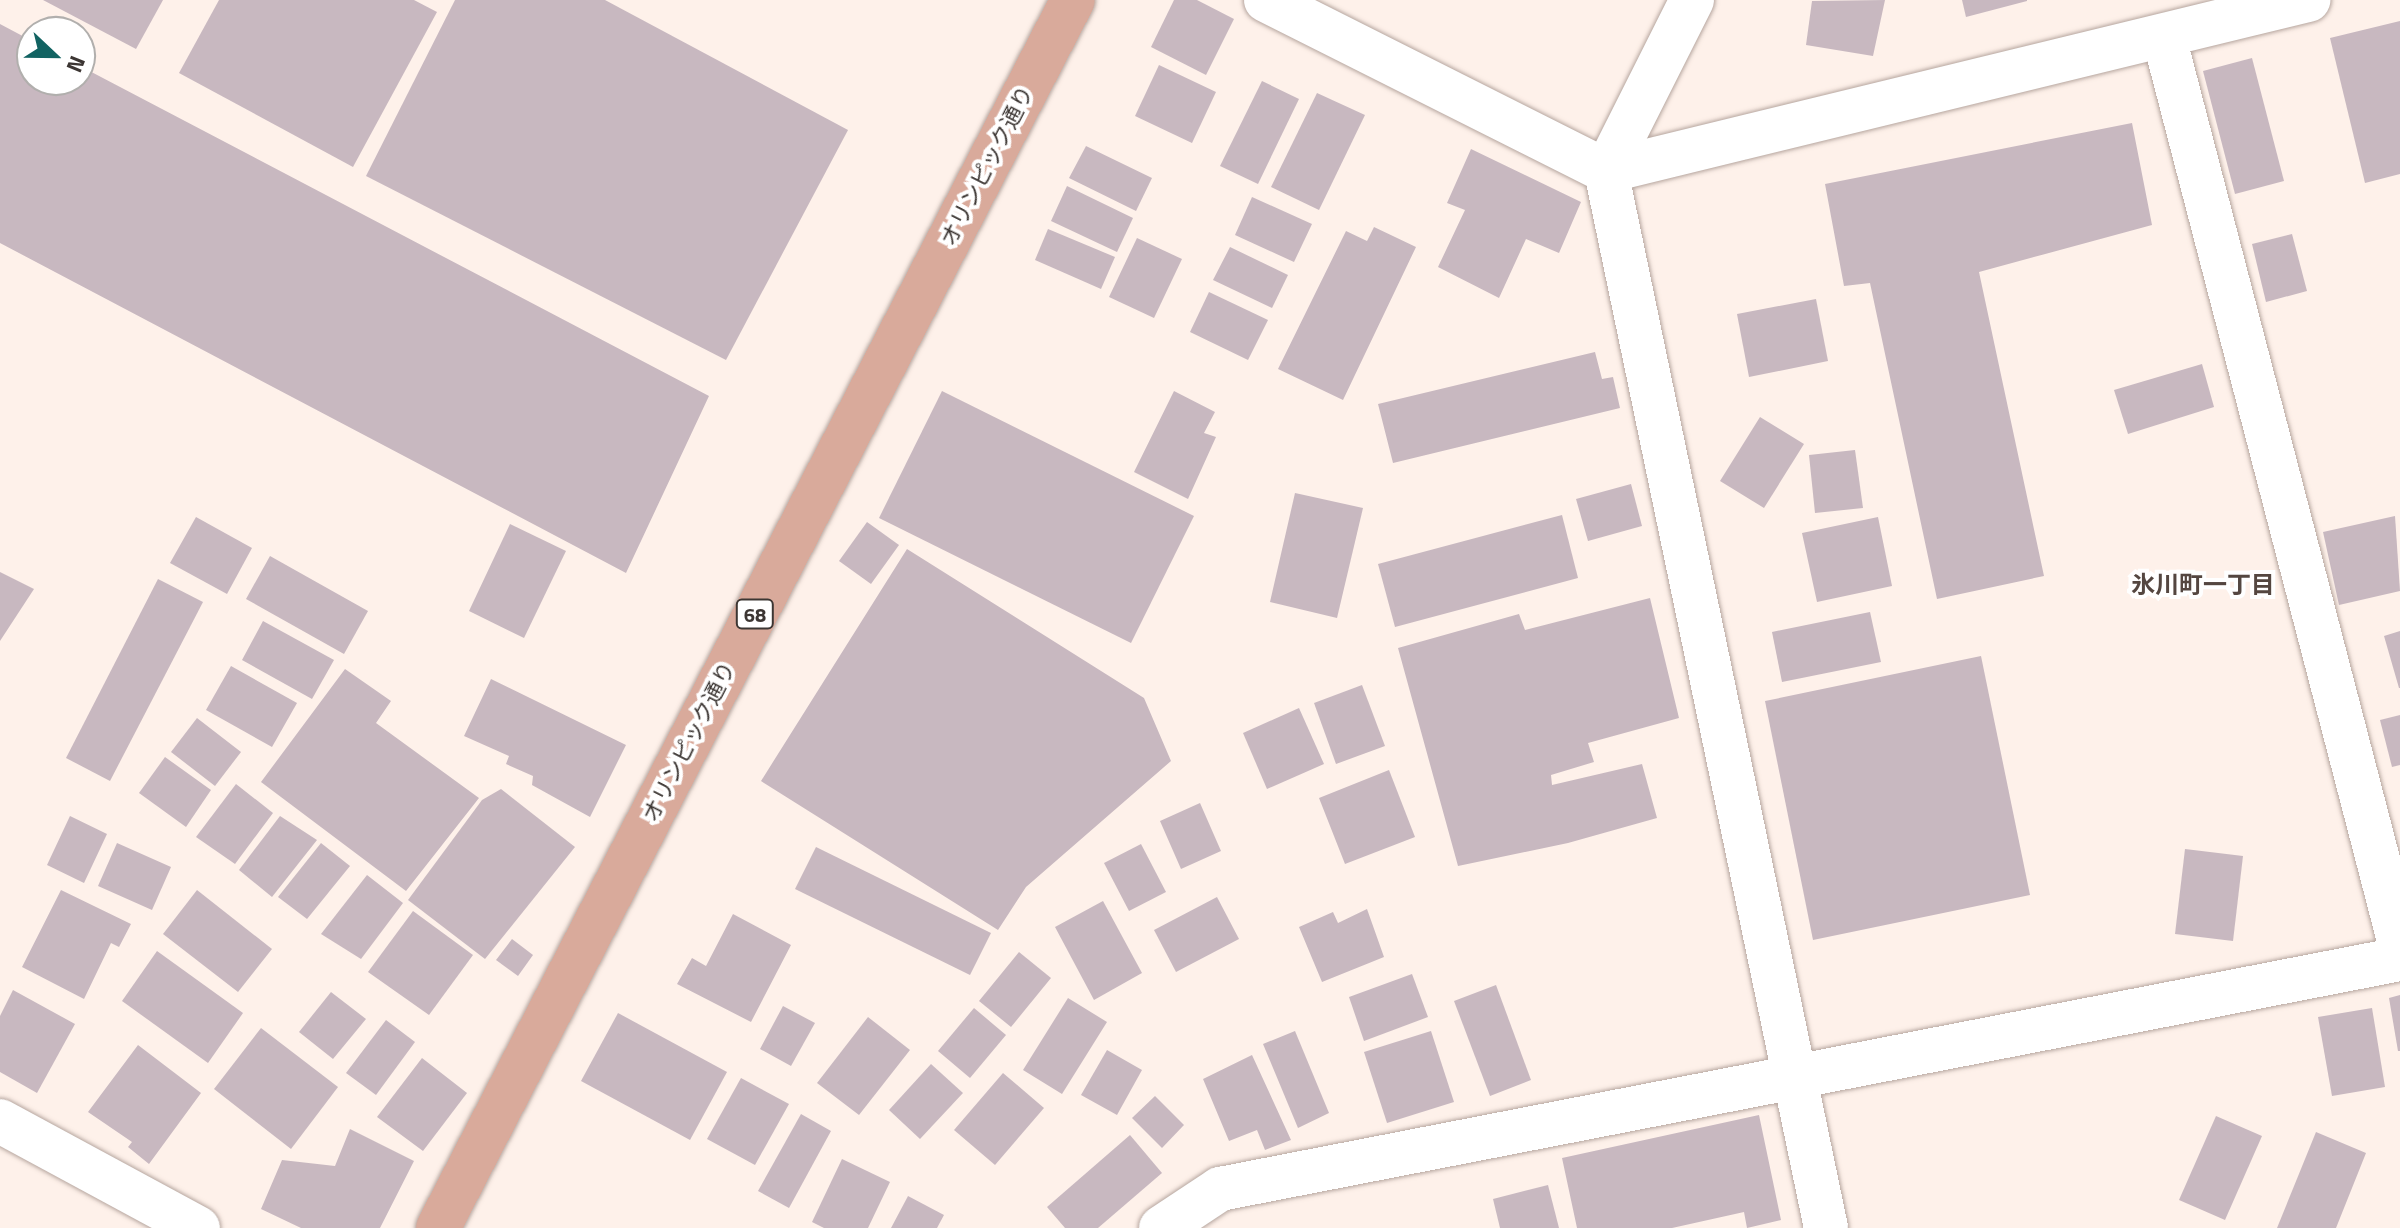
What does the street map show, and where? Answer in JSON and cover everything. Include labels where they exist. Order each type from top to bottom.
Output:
[{"type":"main road","name":"オリンピック通り","points":[[438,1228],[1073,0]]},
{"type":"street","points":[[1266,0],[1606,171],[2308,0]]},
{"type":"street","points":[[1692,0],[1606,171],[1826,1228]]},
{"type":"street","points":[[2164,37],[2400,944]]},
{"type":"street","points":[[1161,1228],[1220,1189],[1793,1074],[2400,959]]},
{"type":"street","points":[[0,1121],[198,1228]]},
{"type":"building","points":[[43,0],[163,0],[136,49],[96,28],[96,16],[73,16]]},
{"type":"building","points":[[219,0],[414,0],[437,12],[353,167],[179,73]]},
{"type":"building","points":[[455,0],[605,0],[848,130],[726,360],[366,176]]},
{"type":"building","points":[[1174,0],[1197,0],[1234,19],[1206,75],[1151,47]]},
{"type":"building","points":[[1885,0],[1873,56],[1806,45],[1812,1]]},
{"type":"building","points":[[1962,0],[2027,0],[2027,1],[1966,17]]},
{"type":"building","points":[[2400,21],[2400,174],[2365,183],[2330,38]]},
{"type":"building","points":[[0,24],[16,32],[16,96],[96,96],[96,74],[709,396],[626,573],[0,243]]},
{"type":"building","points":[[2252,58],[2284,181],[2235,194],[2203,71]]},
{"type":"building","points":[[1159,65],[1216,92],[1192,143],[1135,116]]},
{"type":"building","points":[[1262,81],[1299,99],[1258,184],[1220,166]]},
{"type":"building","points":[[1317,93],[1365,115],[1319,210],[1271,187]]},
{"type":"building","points":[[2132,123],[2152,225],[1979,272],[2044,576],[1937,599],[1870,283],[1844,286],[1825,184]]},
{"type":"building","points":[[1086,146],[1152,178],[1136,211],[1069,178]]},
{"type":"building","points":[[1471,149],[1581,202],[1559,253],[1526,239],[1499,298],[1438,267],[1465,210],[1447,203]]},
{"type":"building","points":[[1067,186],[1133,218],[1117,252],[1051,221]]},
{"type":"building","points":[[1252,197],[1312,224],[1294,262],[1235,235]]},
{"type":"building","points":[[1374,227],[1416,247],[1343,400],[1278,369],[1346,231],[1367,241]]},
{"type":"building","points":[[1048,229],[1115,257],[1101,289],[1035,260]]},
{"type":"building","points":[[2292,234],[2307,291],[2266,302],[2252,244]]},
{"type":"building","points":[[1137,238],[1182,259],[1154,318],[1109,297]]},
{"type":"building","points":[[1230,247],[1288,275],[1272,308],[1213,280]]},
{"type":"building","points":[[1209,292],[1268,320],[1248,360],[1190,332]]},
{"type":"building","points":[[1816,299],[1828,361],[1749,377],[1737,314]]},
{"type":"building","points":[[1595,352],[1602,379],[1613,377],[1620,408],[1393,463],[1378,404]]},
{"type":"building","points":[[2202,364],[2214,407],[2128,434],[2114,390]]},
{"type":"building","points":[[942,391],[1194,516],[1131,643],[879,518]]},
{"type":"building","points":[[1174,391],[1215,412],[1204,433],[1216,437],[1188,499],[1134,472]]},
{"type":"building","points":[[1760,417],[1804,444],[1764,508],[1720,481]]},
{"type":"building","points":[[1855,450],[1863,508],[1815,513],[1809,455]]},
{"type":"building","points":[[1631,484],[1642,526],[1588,541],[1576,499]]},
{"type":"building","points":[[1295,493],[1363,508],[1337,618],[1270,602]]},
{"type":"building","points":[[1562,515],[1578,578],[1395,627],[1378,564]]},
{"type":"building","points":[[2395,516],[2400,591],[2339,605],[2323,532]]},
{"type":"building","points":[[196,517],[252,548],[227,594],[170,563]]},
{"type":"building","points":[[1878,517],[1892,586],[1817,602],[1802,533]]},
{"type":"building","points":[[867,522],[899,545],[871,584],[839,561]]},
{"type":"building","points":[[510,524],[566,551],[524,638],[469,611]]},
{"type":"building","points":[[907,549],[1144,698],[1171,761],[1026,887],[998,930],[761,781]]},
{"type":"building","points":[[270,556],[368,611],[344,654],[246,599]]},
{"type":"building","points":[[0,572],[34,589],[0,641]]},
{"type":"building","points":[[158,579],[203,602],[110,781],[66,758]]},
{"type":"building","points":[[1650,598],[1679,718],[1588,743],[1594,762],[1551,775],[1552,785],[1642,764],[1657,818],[1568,843],[1458,866],[1398,648],[1519,614],[1525,630]]},
{"type":"building","points":[[1870,612],[1881,662],[1782,682],[1772,632]]},
{"type":"building","points":[[263,621],[334,660],[312,699],[242,660]]},
{"type":"building","points":[[2400,631],[2400,688],[2399,688],[2384,636]]},
{"type":"building","points":[[1981,656],[2030,895],[1813,940],[1765,701]]},
{"type":"building","points":[[231,666],[297,703],[272,747],[206,710]]},
{"type":"building","points":[[345,669],[391,701],[376,723],[479,798],[406,891],[261,782]]},
{"type":"building","points":[[491,679],[626,745],[590,817],[532,785],[533,776],[506,764],[509,756],[464,736]]},
{"type":"building","points":[[1362,685],[1385,746],[1336,764],[1314,703]]},
{"type":"building","points":[[1299,708],[1324,764],[1267,789],[1243,733]]},
{"type":"building","points":[[2400,715],[2400,765],[2392,767],[2380,720]]},
{"type":"building","points":[[197,718],[241,752],[215,786],[171,752]]},
{"type":"building","points":[[165,757],[211,790],[186,827],[139,793]]},
{"type":"building","points":[[1389,770],[1415,837],[1345,864],[1319,798]]},
{"type":"building","points":[[236,784],[273,813],[235,864],[196,837]]},
{"type":"building","points":[[501,789],[575,847],[485,959],[408,900],[482,800]]},
{"type":"building","points":[[1200,803],[1221,851],[1181,869],[1160,821]]},
{"type":"building","points":[[70,816],[107,834],[84,883],[47,865]]},
{"type":"building","points":[[280,816],[317,840],[272,897],[239,870]]},
{"type":"building","points":[[117,843],[171,867],[152,910],[98,886]]},
{"type":"building","points":[[321,843],[350,866],[307,919],[278,897]]},
{"type":"building","points":[[1141,844],[1166,892],[1129,911],[1104,863]]},
{"type":"building","points":[[816,847],[991,933],[970,975],[795,889]]},
{"type":"building","points":[[2185,849],[2243,856],[2233,941],[2175,934]]},
{"type":"building","points":[[367,875],[403,903],[361,959],[321,934]]},
{"type":"building","points":[[61,890],[131,924],[119,947],[111,943],[84,999],[22,967]]},
{"type":"building","points":[[197,890],[272,949],[238,992],[163,934]]},
{"type":"building","points":[[1217,897],[1239,939],[1176,972],[1154,930]]},
{"type":"building","points":[[1103,901],[1142,973],[1094,1000],[1055,927]]},
{"type":"building","points":[[1367,909],[1384,957],[1322,982],[1299,927],[1333,912],[1338,923]]},
{"type":"building","points":[[413,911],[473,955],[429,1015],[368,972]]},
{"type":"building","points":[[733,914],[791,945],[751,1022],[677,984],[692,958],[706,966]]},
{"type":"building","points":[[512,939],[533,955],[518,976],[496,960]]},
{"type":"building","points":[[157,951],[243,1013],[208,1063],[122,1001]]},
{"type":"building","points":[[1019,952],[1051,978],[1011,1027],[979,1001]]},
{"type":"building","points":[[1412,974],[1428,1017],[1364,1041],[1349,997]]},
{"type":"building","points":[[1496,985],[1531,1080],[1490,1096],[1454,1001]]},
{"type":"building","points":[[13,990],[75,1024],[37,1093],[0,1072],[0,1016]]},
{"type":"building","points":[[331,992],[366,1019],[333,1059],[299,1032]]},
{"type":"building","points":[[2400,995],[2400,1051],[2398,1051],[2389,998]]},
{"type":"building","points":[[1068,998],[1107,1022],[1062,1094],[1023,1070]]},
{"type":"building","points":[[783,1006],[815,1023],[791,1066],[760,1049]]},
{"type":"building","points":[[974,1008],[1006,1035],[970,1078],[938,1051]]},
{"type":"building","points":[[2372,1008],[2385,1087],[2332,1096],[2318,1017]]},
{"type":"building","points":[[618,1013],[727,1072],[690,1140],[581,1081]]},
{"type":"building","points":[[868,1017],[910,1050],[859,1115],[817,1083]]},
{"type":"building","points":[[386,1020],[415,1042],[376,1095],[346,1073]]},
{"type":"building","points":[[261,1028],[338,1087],[291,1149],[214,1089]]},
{"type":"building","points":[[1295,1031],[1329,1113],[1298,1128],[1263,1044]]},
{"type":"building","points":[[1431,1031],[1454,1102],[1387,1123],[1364,1052]]},
{"type":"building","points":[[138,1045],[201,1093],[149,1164],[128,1147],[132,1142],[88,1112]]},
{"type":"building","points":[[1107,1050],[1142,1070],[1117,1115],[1081,1095]]},
{"type":"building","points":[[1252,1055],[1291,1140],[1265,1150],[1257,1130],[1229,1141],[1203,1079]]},
{"type":"building","points":[[422,1058],[467,1093],[423,1151],[377,1117]]},
{"type":"building","points":[[931,1064],[963,1093],[920,1139],[889,1110]]},
{"type":"building","points":[[1003,1073],[1044,1108],[995,1165],[954,1130]]},
{"type":"building","points":[[741,1078],[789,1104],[755,1165],[707,1139]]},
{"type":"building","points":[[1155,1096],[1184,1125],[1162,1148],[1132,1118]]},
{"type":"building","points":[[801,1114],[831,1131],[789,1208],[758,1191]]},
{"type":"building","points":[[1759,1115],[1781,1220],[1747,1228],[1744,1212],[1672,1228],[1577,1228],[1562,1158]]},
{"type":"building","points":[[2216,1116],[2262,1136],[2225,1220],[2179,1200]]},
{"type":"building","points":[[350,1129],[414,1161],[380,1228],[301,1228],[261,1209],[282,1160],[335,1166]]},
{"type":"building","points":[[2316,1132],[2366,1153],[2336,1228],[2277,1228]]},
{"type":"building","points":[[1130,1135],[1162,1173],[1098,1228],[1065,1228],[1047,1207]]},
{"type":"building","points":[[842,1159],[890,1182],[868,1228],[824,1228],[812,1222]]},
{"type":"building","points":[[1548,1185],[1559,1228],[1500,1228],[1493,1199]]},
{"type":"building","points":[[908,1196],[944,1215],[937,1228],[891,1228]]},
{"type":"district","name":"氷川町一丁目","points":[[2203,585]]}]
